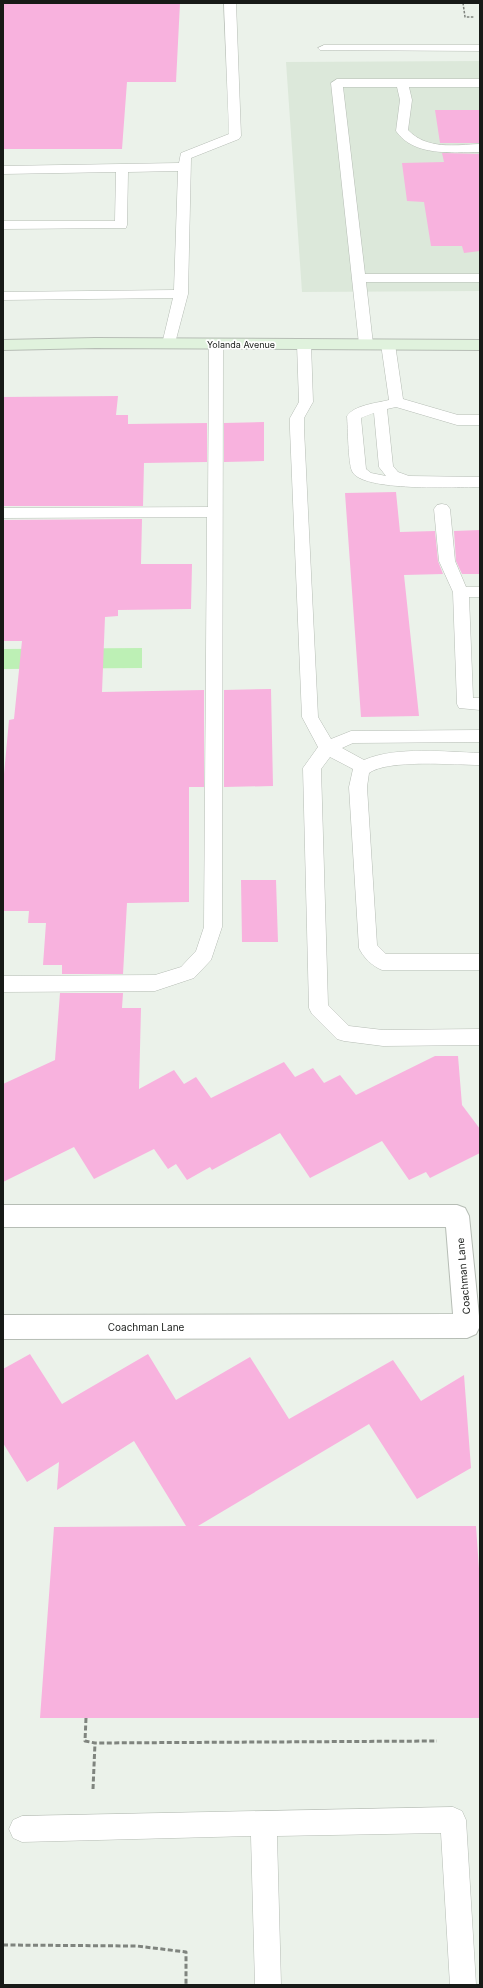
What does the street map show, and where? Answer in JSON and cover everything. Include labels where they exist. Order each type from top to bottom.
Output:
[{"type":"main road","name":"Yolanda Avenue","points":[[3,345],[480,345]]},
{"type":"street","name":"Coachman Lane","points":[[3,1216],[457,1216],[467,1326],[3,1327]]},
{"type":"lane","points":[[168,344],[181,294],[185,156],[235,136],[230,3]]},
{"type":"lane","points":[[324,48],[480,48]]},
{"type":"lane","points":[[366,344],[337,83],[480,83]]},
{"type":"lane","points":[[402,83],[406,100],[402,132],[407,139],[421,145],[444,149],[480,148]]},
{"type":"lane","points":[[3,170],[184,167]]},
{"type":"lane","points":[[3,225],[121,225],[122,168]]},
{"type":"lane","points":[[358,278],[480,278]]},
{"type":"lane","points":[[3,296],[181,294]]},
{"type":"lane","points":[[3,984],[155,983],[187,973],[204,956],[213,928],[216,344]]},
{"type":"lane","points":[[304,344],[306,402],[297,418],[297,429],[310,717],[327,748],[364,767]]},
{"type":"lane","points":[[388,344],[396,402]]},
{"type":"lane","points":[[480,420],[457,420],[396,402],[380,406],[354,416],[359,471],[366,477],[382,481],[480,482]]},
{"type":"lane","points":[[380,406],[386,467],[393,475],[410,482]]},
{"type":"lane","points":[[442,509],[447,561],[461,592],[465,704],[480,704]]},
{"type":"lane","points":[[3,513],[215,512]]},
{"type":"lane","points":[[461,592],[480,592]]},
{"type":"lane","points":[[480,736],[351,737],[327,748],[312,768],[319,1008],[344,1033],[383,1038],[480,1038]]},
{"type":"lane","points":[[480,759],[393,759],[376,761],[364,767],[359,776],[358,787],[368,948],[382,962],[480,962]]},
{"type":"lane","points":[[22,1829],[453,1820],[463,1985]]},
{"type":"lane","points":[[264,1823],[268,1985]]},
{"type":"path","points":[[463,3],[465,17],[480,17]]},
{"type":"path","points":[[86,1718],[85,1741],[95,1743],[437,1741]]},
{"type":"path","points":[[93,1794],[95,1743]]},
{"type":"path","points":[[3,1945],[137,1946],[186,1952],[186,1985]]},
{"type":"shaded area","points":[[480,61],[480,291],[302,292],[286,62]]},
{"type":"green space","points":[[142,648],[142,668],[3,669],[3,649]]},
{"type":"building","points":[[3,3],[180,3],[176,82],[127,82],[122,149],[3,149]]},
{"type":"building","points":[[435,110],[480,110],[480,143],[440,143]]},
{"type":"building","points":[[442,153],[480,154],[480,251],[464,253],[462,246],[431,246],[424,202],[407,201],[402,163],[444,162]]},
{"type":"building","points":[[118,396],[116,415],[128,415],[128,424],[207,423],[207,462],[144,463],[143,506],[3,506],[3,397]]},
{"type":"building","points":[[264,422],[264,461],[224,462],[224,423]]},
{"type":"building","points":[[396,492],[400,532],[435,531],[438,561],[443,574],[404,575],[419,716],[361,717],[345,493]]},
{"type":"building","points":[[142,519],[141,564],[192,564],[191,609],[118,610],[118,616],[105,617],[102,692],[204,690],[204,787],[189,787],[189,902],[127,903],[123,974],[62,974],[62,965],[43,965],[46,923],[28,923],[29,911],[3,911],[3,785],[9,720],[14,719],[22,641],[3,641],[3,520]]},
{"type":"building","points":[[480,530],[480,574],[462,574],[456,561],[454,531]]},
{"type":"building","points":[[271,689],[273,786],[224,787],[224,690]]},
{"type":"building","points":[[241,880],[276,880],[278,942],[242,942]]},
{"type":"building","points":[[60,993],[123,993],[122,1008],[141,1008],[139,1089],[174,1070],[184,1084],[196,1077],[211,1098],[284,1062],[295,1077],[313,1068],[324,1083],[340,1075],[356,1095],[435,1056],[458,1056],[462,1105],[480,1129],[480,1153],[430,1178],[426,1172],[409,1180],[382,1141],[310,1178],[280,1133],[212,1170],[210,1167],[187,1180],[176,1164],[168,1169],[154,1149],[94,1179],[74,1147],[3,1182],[3,1084],[55,1060]]},
{"type":"building","points":[[30,1354],[62,1404],[148,1354],[176,1400],[250,1357],[289,1419],[393,1360],[421,1401],[464,1375],[471,1468],[417,1499],[369,1424],[198,1526],[476,1526],[480,1583],[480,1718],[40,1718],[54,1527],[186,1526],[134,1441],[57,1490],[59,1462],[27,1482],[3,1443],[3,1369]]}]
